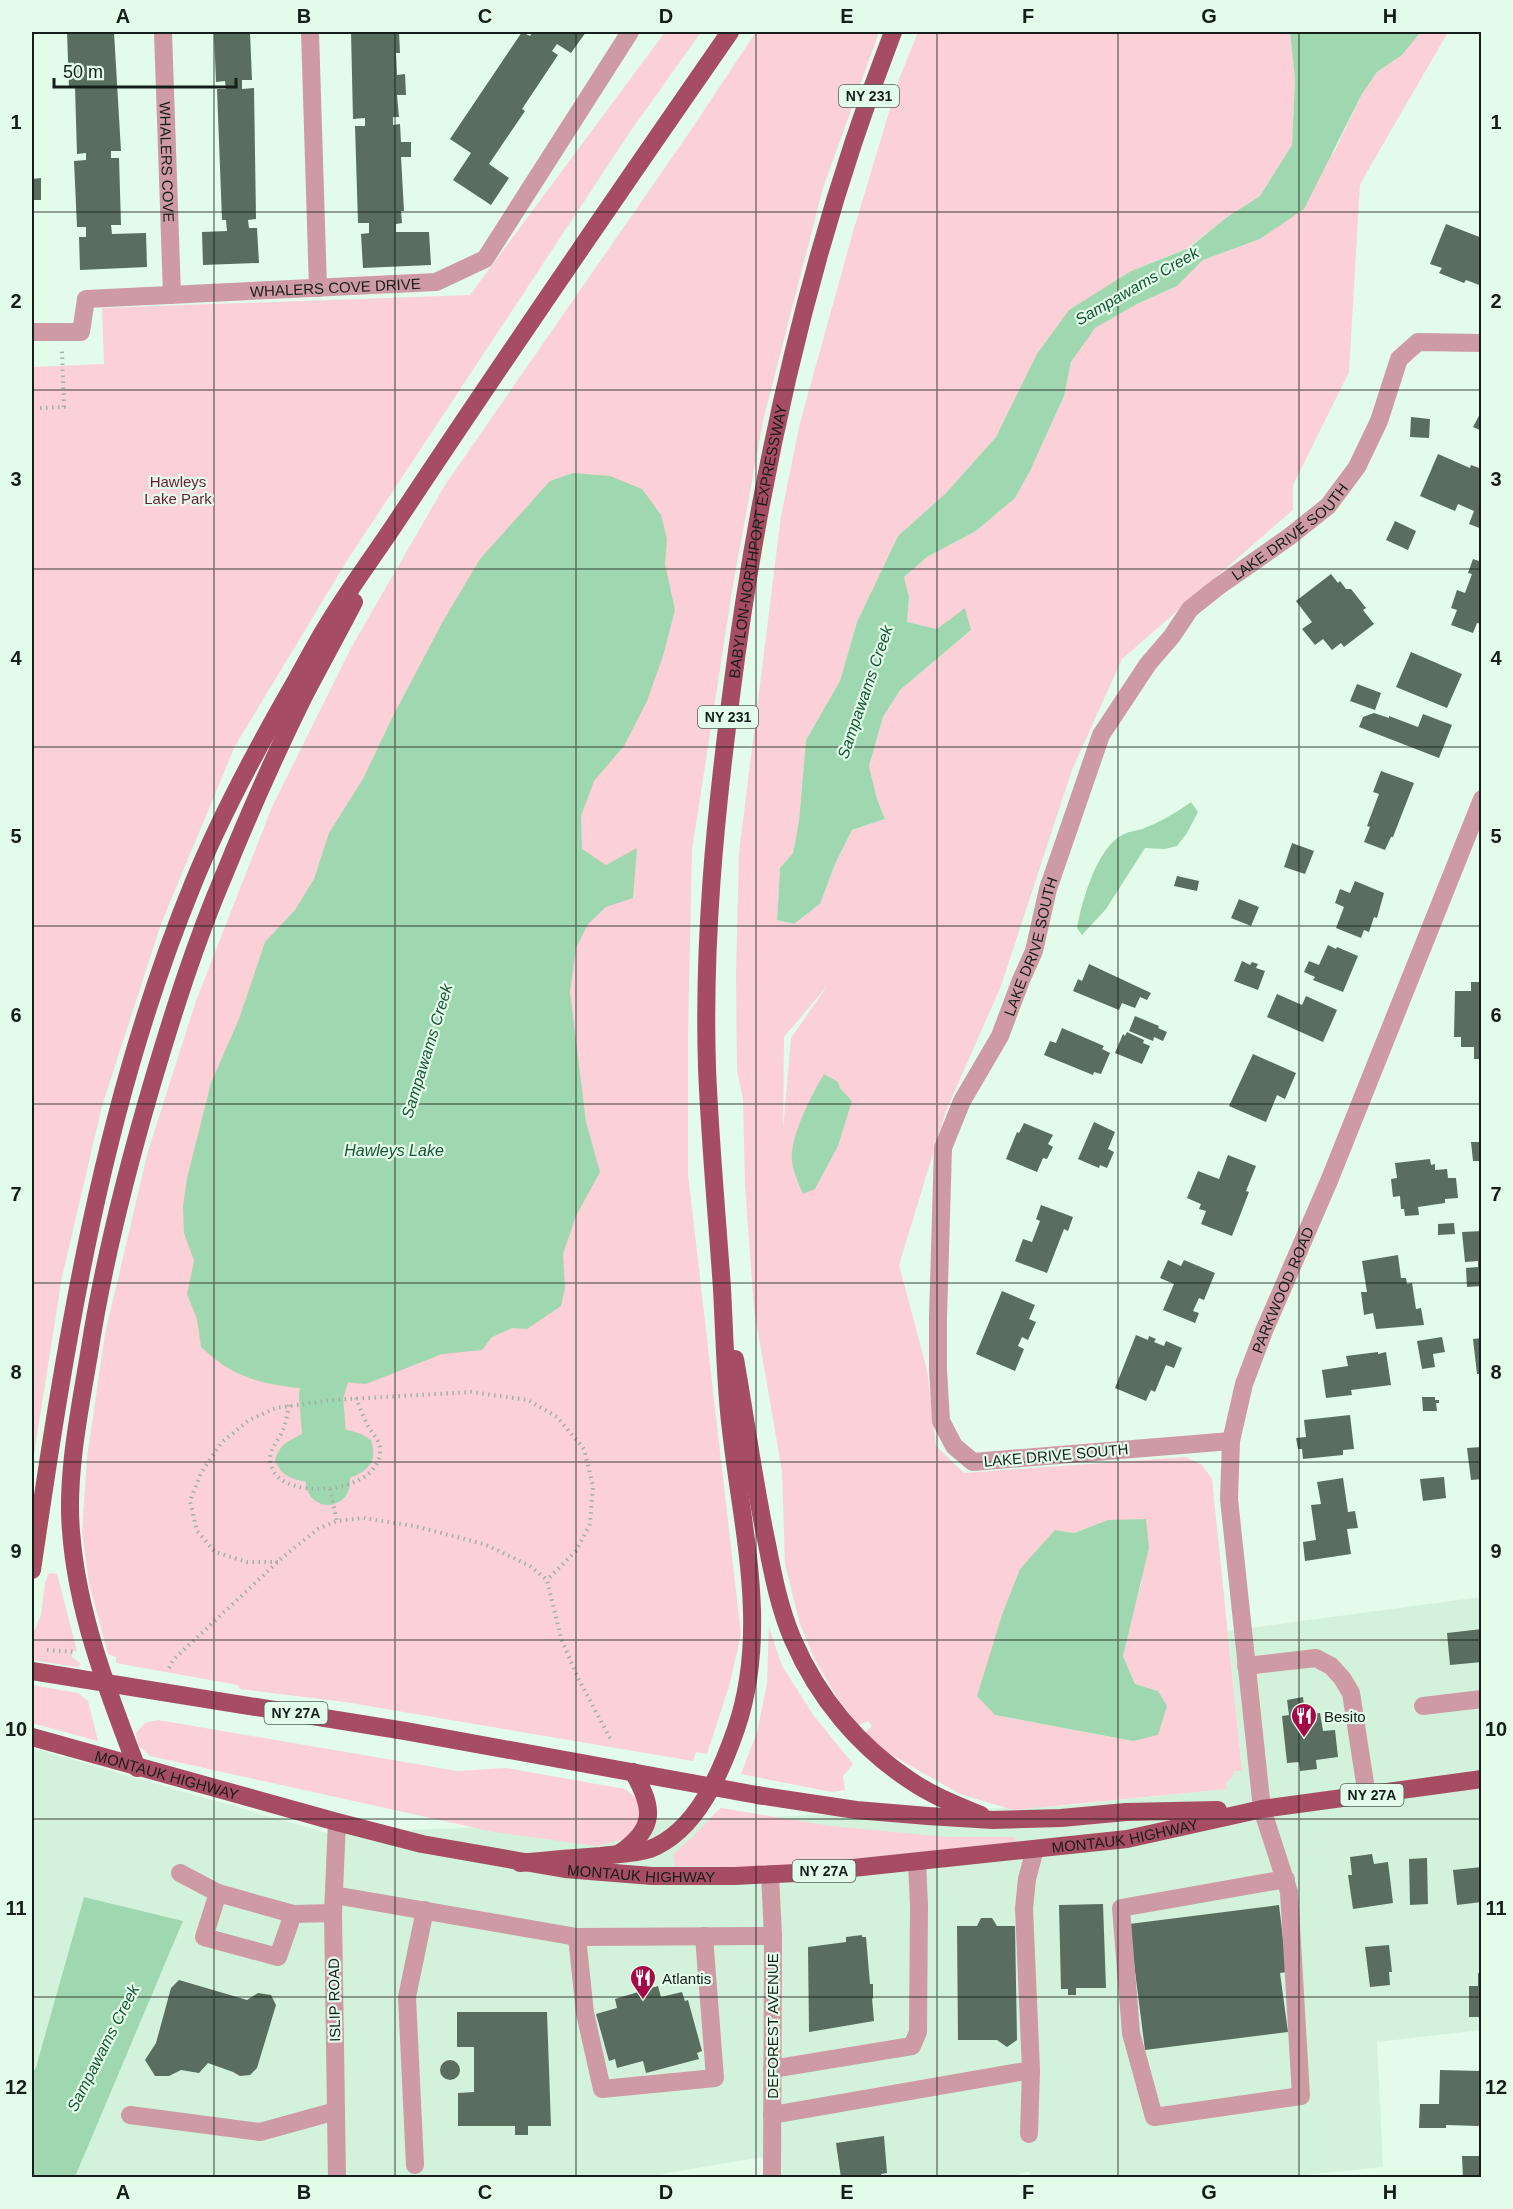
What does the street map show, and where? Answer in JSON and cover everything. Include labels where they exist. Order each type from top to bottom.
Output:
[{"type":"main road","points":[[32,1570],[70,1325],[90,1221],[118,1107],[162,965],[209,846],[245,770],[329,622],[452,435],[730,32]]},
{"type":"main road","name":"BABYLON-NORTHPORT EXPRESSWAY","points":[[721,1284],[710,1150],[707,984],[715,831],[736,654],[754,534],[796,336],[840,181],[893,32]]},
{"type":"main road","points":[[137,1768],[105,1683],[79,1586],[72,1548],[71,1507],[83,1388],[102,1280],[114,1226],[165,1039],[223,876],[302,702],[395,524]]},
{"type":"main road","points":[[520,1863],[648,1850],[674,1834],[697,1809],[711,1786],[738,1722],[749,1681],[752,1656],[751,1583],[728,1404],[721,1284]]},
{"type":"main road","points":[[721,1284],[771,1565],[784,1618],[803,1662],[826,1701],[853,1733],[886,1763],[935,1796],[993,1820]]},
{"type":"main road","name":"NY 27A","points":[[32,1671],[105,1683]]},
{"type":"main road","name":"MONTAUK HIGHWAY","points":[[105,1683],[429,1735],[856,1810],[993,1820],[1061,1818],[1126,1812],[1262,1809]]},
{"type":"main road","name":"MONTAUK HIGHWAY","points":[[32,1737],[137,1768],[422,1844],[520,1863],[652,1876],[770,1874],[917,1862],[1127,1839],[1262,1809],[1482,1779]]},
{"type":"main road","points":[[619,1854],[639,1837],[648,1819],[647,1800],[633,1772]]},
{"type":"street","name":"WHALERS COVE","points":[[163,32],[172,295]]},
{"type":"street","points":[[309,32],[318,288]]},
{"type":"street","name":"WHALERS COVE DRIVE","points":[[62,332],[81,332],[86,299],[436,282],[485,259],[630,32]]},
{"type":"street","points":[[32,332],[62,332]]},
{"type":"street","name":"LAKE DRIVE SOUTH","points":[[1231,1441],[973,1462],[954,1446],[941,1421],[938,1370],[943,1148],[962,1101],[1000,1036],[1034,951],[1048,889],[1101,735],[1148,664],[1172,636],[1190,609],[1328,506],[1357,467],[1379,421],[1399,358],[1418,342],[1482,343]]},
{"type":"street","name":"PARKWOOD ROAD","points":[[1286,1879],[1121,1908],[1131,2033],[1154,2117],[1301,2096],[1289,1897],[1286,1879],[1262,1809],[1229,1499],[1231,1441],[1244,1384],[1264,1331],[1329,1181],[1482,799]]},
{"type":"street","points":[[1246,1666],[1316,1658],[1337,1672],[1351,1694],[1367,1796]]},
{"type":"street","points":[[1424,1706],[1482,1699]]},
{"type":"street","name":"ISLIP ROAD","points":[[337,1822],[333,1904],[337,2178]]},
{"type":"street","points":[[1029,2134],[1031,2070],[1024,1908],[1035,1849]]},
{"type":"street","points":[[772,2069],[912,2046],[918,2032],[917,1862]]},
{"type":"street","points":[[180,1873],[218,1893],[293,1914],[333,1904],[425,1910],[577,1936],[772,1936]]},
{"type":"street","name":"DEFOREST AVENUE","points":[[770,1874],[772,2178]]},
{"type":"street","points":[[218,1893],[204,1936],[278,1958],[293,1914]]},
{"type":"street","points":[[415,2165],[407,1996],[425,1910]]},
{"type":"street","points":[[577,1936],[585,2013],[602,2089],[716,2078],[704,1936]]},
{"type":"street","points":[[772,2115],[1031,2070]]},
{"type":"street","points":[[130,2115],[260,2132],[336,2111]]},
{"type":"path","points":[[40,408],[64,407],[62,332]]},
{"type":"path","points":[[278,1562],[247,1562],[215,1552],[197,1532],[190,1501],[201,1473],[222,1442],[249,1420],[289,1405],[356,1398],[471,1392],[528,1400],[558,1417],[584,1449],[593,1486],[590,1524],[576,1551],[547,1580]]},
{"type":"path","points":[[289,1405],[283,1431],[273,1445],[269,1458],[271,1468],[280,1480],[294,1486],[330,1489],[352,1484],[372,1473],[379,1460],[381,1450],[378,1438],[369,1428],[356,1398]]},
{"type":"path","points":[[330,1489],[337,1521]]},
{"type":"path","points":[[169,1668],[173,1660],[278,1562],[318,1529],[337,1521],[363,1518],[394,1522],[484,1544],[530,1566],[547,1580],[561,1638],[578,1678],[611,1740]]},
{"type":"path","points":[[43,1650],[76,1652]]},
{"type":"shaded area","points":[[1481,1597],[1481,2030],[1377,2042],[1383,2167],[1274,2178],[1034,2178],[1029,2172],[998,2178],[782,2178],[781,2154],[639,2178],[75,2177],[183,1921],[84,1897],[36,2067],[32,2066],[32,1748],[327,1833],[1062,1806],[1227,1789],[1226,1782],[1234,1771],[1242,1770],[1228,1631]]},
{"type":"green space","name":"Hawleys Lake Park","points":[[665,32],[701,32],[630,132],[348,559],[235,746],[161,924],[102,1106],[62,1277],[32,1467],[32,367],[104,364],[102,308],[470,295]]},
{"type":"green space","points":[[756,32],[879,32],[823,188],[763,421],[733,585],[692,850],[688,1174],[741,1634],[730,1683],[707,1754],[696,1752],[693,1761],[345,1702],[240,1689],[238,1685],[116,1663],[116,1657],[108,1654],[89,1583],[82,1532],[87,1458],[105,1334],[148,1151],[196,1001],[272,807],[351,648],[445,485],[689,133]]},
{"type":"green space","points":[[918,32],[1290,32],[1295,80],[1292,145],[1260,196],[1227,217],[1188,248],[1131,271],[1013,405],[996,437],[946,493],[898,536],[857,622],[840,681],[806,740],[799,821],[793,853],[780,868],[777,920],[794,924],[820,904],[835,864],[852,830],[885,819],[877,799],[869,766],[883,717],[900,690],[971,630],[937,629],[907,622],[909,597],[904,577],[927,557],[976,531],[1015,498],[1030,471],[1064,396],[1071,362],[1095,327],[1177,286],[1203,260],[1260,239],[1335,151],[1362,94],[1377,72],[1402,55],[1421,32],[1448,32],[1360,184],[1349,372],[1293,485],[1293,510],[1122,659],[1072,770],[1001,986],[946,1111],[899,1265],[927,1370],[936,1446],[964,1473],[1186,1457],[1202,1465],[1212,1479],[1242,1771],[1234,1771],[1231,1779],[1226,1782],[1227,1789],[1013,1810],[960,1794],[881,1749],[865,1733],[872,1726],[868,1721],[859,1725],[838,1699],[815,1660],[800,1624],[785,1564],[782,1471],[754,1309],[745,1185],[743,1099],[737,1070],[736,975],[739,853],[781,516],[800,423],[853,232],[899,79]],"holes":[[[828,985],[791,1038],[783,1130],[784,1037]],[[838,1082],[840,1088],[852,1101],[838,1146],[815,1189]],[[1108,1520],[1142,1581],[1131,1617],[1123,1656],[1135,1684],[1158,1691],[1133,1741],[995,1715],[1055,1530],[1074,1533]]]},
{"type":"green space","points":[[49,1573],[57,1574],[77,1651],[72,1651],[72,1657],[81,1664],[77,1667],[32,1660],[32,1636],[41,1615],[45,1583]]},
{"type":"green space","points":[[769,1627],[782,1666],[814,1716],[853,1764],[843,1776],[845,1790],[832,1792],[741,1774],[757,1732],[767,1684]]},
{"type":"green space","points":[[32,1685],[78,1693],[88,1701],[98,1741],[32,1723]]},
{"type":"green space","points":[[158,1720],[457,1771],[506,1768],[625,1789],[637,1799],[642,1811],[640,1825],[625,1839],[597,1846],[494,1832],[150,1756],[138,1745],[136,1733],[145,1723]]},
{"type":"green space","points":[[721,1808],[831,1826],[947,1837],[1015,1837],[1015,1842],[763,1868],[675,1866],[673,1854]]},
{"type":"water","points":[[1290,32],[1421,32],[1402,55],[1377,72],[1362,94],[1304,209],[1260,239],[1203,260],[1177,286],[1137,304],[1095,328],[1071,362],[1064,396],[1030,471],[1015,498],[976,531],[927,557],[904,577],[909,597],[907,622],[937,629],[965,608],[971,630],[900,690],[883,717],[869,766],[877,799],[885,819],[852,830],[835,864],[820,904],[794,924],[777,920],[780,868],[793,853],[799,821],[806,740],[840,681],[857,622],[898,536],[946,493],[996,437],[1037,354],[1069,310],[1131,271],[1189,248],[1227,217],[1260,196],[1292,145],[1295,80]]},
{"type":"water","name":"Hawleys Lake","points":[[573,473],[610,476],[642,489],[661,515],[667,539],[665,564],[675,610],[663,656],[647,701],[624,746],[594,781],[581,816],[582,849],[606,865],[637,848],[633,898],[606,907],[588,924],[576,948],[570,992],[586,1122],[600,1172],[576,1216],[563,1254],[565,1288],[561,1306],[527,1329],[512,1328],[492,1337],[482,1350],[442,1354],[366,1384],[343,1382],[332,1385],[330,1394],[310,1396],[306,1389],[276,1385],[250,1378],[213,1358],[201,1347],[197,1319],[187,1294],[194,1261],[184,1233],[183,1206],[187,1178],[211,1083],[239,1019],[265,942],[295,910],[314,879],[329,833],[363,779],[442,623],[480,559],[550,481]]},
{"type":"water","points":[[1191,802],[1198,812],[1177,846],[1165,849],[1145,848],[1106,909],[1082,935],[1077,928],[1092,875],[1114,840],[1174,814]]},
{"type":"water","points":[[824,1074],[838,1082],[840,1088],[852,1101],[838,1146],[815,1189],[803,1194],[792,1163],[793,1144],[804,1112]]},
{"type":"water","points":[[331,1405],[338,1427],[361,1434],[371,1440],[373,1454],[371,1463],[354,1476],[329,1482],[303,1481],[283,1473],[275,1461],[279,1450],[286,1443],[306,1432],[310,1408]]},
{"type":"water","points":[[1146,1519],[1149,1548],[1123,1656],[1135,1684],[1158,1691],[1167,1706],[1158,1735],[1133,1741],[995,1715],[977,1696],[1002,1615],[1020,1569],[1055,1530],[1074,1533],[1108,1520]]},
{"type":"water","points":[[84,1897],[183,1921],[75,2177],[32,2177],[32,2074],[36,2067]]},
{"type":"building","points":[[67,32],[114,32],[121,151],[111,151],[111,158],[119,158],[121,225],[111,225],[112,234],[146,233],[147,267],[80,270],[79,237],[86,237],[86,227],[77,227],[74,161],[86,160],[86,153],[77,154],[75,87],[69,88]]},
{"type":"building","points":[[214,32],[250,32],[252,80],[242,80],[242,89],[254,88],[256,219],[248,220],[249,228],[257,228],[259,263],[203,265],[202,232],[227,231],[226,220],[222,220],[217,89],[226,89],[225,81],[216,82]]},
{"type":"building","points":[[351,32],[399,32],[400,53],[396,53],[397,75],[405,74],[406,95],[397,95],[399,117],[393,117],[393,125],[400,124],[401,142],[411,142],[411,157],[401,157],[404,211],[401,211],[402,223],[396,224],[396,232],[429,232],[431,265],[363,268],[361,234],[369,233],[369,223],[358,223],[355,126],[365,126],[365,118],[353,119]]},
{"type":"building","points":[[522,32],[530,36],[533,32],[586,32],[571,53],[557,44],[552,51],[558,55],[522,109],[525,111],[489,164],[509,178],[491,205],[453,180],[471,153],[450,139]]},
{"type":"building","points":[[41,178],[41,200],[32,200],[32,179]]},
{"type":"building","points":[[1446,224],[1482,238],[1482,286],[1466,280],[1464,283],[1439,273],[1442,268],[1430,264]]},
{"type":"building","points":[[1482,410],[1482,431],[1473,427]]},
{"type":"building","points":[[1411,417],[1430,419],[1429,438],[1410,437]]},
{"type":"building","points":[[1438,454],[1470,468],[1471,465],[1482,469],[1482,529],[1469,524],[1474,511],[1458,504],[1455,511],[1420,496]]},
{"type":"building","points":[[1395,521],[1416,531],[1408,550],[1386,540]]},
{"type":"building","points":[[1473,559],[1482,562],[1482,624],[1477,623],[1473,633],[1451,625],[1457,610],[1451,608],[1457,590],[1465,593],[1472,574],[1468,573]]},
{"type":"building","points":[[1331,574],[1346,589],[1351,589],[1366,608],[1363,610],[1374,624],[1344,647],[1341,643],[1332,650],[1323,639],[1315,645],[1302,629],[1312,622],[1296,601]]},
{"type":"building","points":[[1411,652],[1462,674],[1447,708],[1396,687]]},
{"type":"building","points":[[1357,684],[1381,693],[1375,710],[1350,701]]},
{"type":"building","points":[[1374,713],[1418,727],[1423,714],[1452,725],[1439,758],[1359,727],[1363,717]]},
{"type":"building","points":[[1381,771],[1414,783],[1393,837],[1385,850],[1364,842],[1370,827],[1367,826],[1379,794],[1373,792]]},
{"type":"building","points":[[1292,843],[1314,851],[1305,874],[1284,867]]},
{"type":"building","points":[[1177,876],[1199,881],[1197,891],[1174,886]]},
{"type":"building","points":[[1355,881],[1384,893],[1377,918],[1374,917],[1369,932],[1364,930],[1361,938],[1336,928],[1344,907],[1335,903],[1340,889],[1350,893]]},
{"type":"building","points":[[1239,899],[1259,907],[1251,926],[1231,918]]},
{"type":"building","points":[[1328,945],[1358,956],[1343,992],[1313,980],[1315,977],[1304,972],[1309,961],[1319,965]]},
{"type":"building","points":[[1242,961],[1250,965],[1252,962],[1258,964],[1256,968],[1265,971],[1258,990],[1234,981]]},
{"type":"building","points":[[1089,964],[1151,993],[1147,1000],[1140,997],[1135,1008],[1122,1003],[1119,1010],[1073,991],[1078,979],[1082,981]]},
{"type":"building","points":[[1471,982],[1482,982],[1482,1059],[1474,1059],[1474,1047],[1461,1047],[1461,1037],[1454,1037],[1455,991],[1471,991]]},
{"type":"building","points":[[1277,994],[1302,1005],[1306,996],[1337,1010],[1323,1042],[1267,1017]]},
{"type":"building","points":[[1135,1016],[1167,1032],[1163,1041],[1154,1037],[1153,1041],[1129,1031]]},
{"type":"building","points":[[1062,1028],[1104,1046],[1102,1049],[1110,1053],[1101,1074],[1094,1072],[1093,1075],[1044,1055],[1050,1041],[1056,1043]]},
{"type":"building","points":[[1127,1032],[1144,1040],[1143,1043],[1150,1046],[1142,1064],[1115,1053],[1123,1034],[1125,1036]]},
{"type":"building","points":[[1253,1054],[1296,1073],[1285,1099],[1277,1095],[1266,1122],[1229,1106]]},
{"type":"building","points":[[1094,1122],[1115,1132],[1108,1149],[1114,1152],[1107,1168],[1100,1165],[1099,1168],[1078,1159]]},
{"type":"building","points":[[1024,1123],[1053,1135],[1048,1144],[1053,1147],[1047,1159],[1043,1158],[1037,1172],[1006,1159],[1017,1132],[1019,1133]]},
{"type":"building","points":[[1471,1142],[1482,1142],[1482,1161],[1473,1161]]},
{"type":"building","points":[[1228,1155],[1256,1166],[1246,1191],[1249,1192],[1232,1236],[1201,1224],[1206,1211],[1199,1209],[1201,1204],[1187,1198],[1198,1171],[1219,1179]]},
{"type":"building","points":[[1430,1159],[1431,1165],[1435,1164],[1435,1170],[1447,1169],[1448,1178],[1456,1178],[1458,1198],[1445,1199],[1445,1203],[1418,1207],[1419,1215],[1405,1216],[1404,1209],[1401,1209],[1400,1196],[1393,1197],[1391,1179],[1397,1178],[1395,1163]]},
{"type":"building","points":[[1041,1205],[1073,1217],[1068,1231],[1064,1229],[1047,1273],[1015,1261],[1023,1239],[1032,1242],[1040,1221],[1036,1219]]},
{"type":"building","points":[[1454,1223],[1455,1234],[1438,1235],[1438,1224]]},
{"type":"building","points":[[1482,1231],[1482,1286],[1467,1287],[1466,1268],[1478,1267],[1478,1261],[1465,1262],[1462,1232]]},
{"type":"building","points":[[1398,1255],[1401,1278],[1406,1278],[1407,1284],[1412,1283],[1416,1309],[1421,1308],[1424,1325],[1376,1329],[1373,1313],[1364,1315],[1361,1292],[1367,1292],[1362,1261]]},
{"type":"building","points":[[1168,1260],[1181,1266],[1184,1260],[1215,1273],[1204,1300],[1199,1298],[1193,1311],[1199,1313],[1195,1323],[1163,1310],[1174,1284],[1160,1278]]},
{"type":"building","points":[[1002,1291],[1035,1305],[1029,1319],[1036,1322],[1028,1340],[1022,1337],[1018,1346],[1024,1349],[1015,1371],[976,1354]]},
{"type":"building","points":[[1136,1335],[1148,1340],[1149,1336],[1156,1339],[1154,1342],[1164,1346],[1166,1341],[1182,1348],[1174,1368],[1166,1365],[1155,1392],[1151,1390],[1146,1401],[1115,1388]]},
{"type":"building","points":[[1442,1337],[1445,1352],[1433,1354],[1435,1367],[1422,1369],[1417,1341]]},
{"type":"building","points":[[1482,1338],[1482,1374],[1477,1374],[1473,1339]]},
{"type":"building","points":[[1378,1352],[1378,1354],[1386,1352],[1391,1385],[1351,1390],[1352,1395],[1326,1398],[1322,1370],[1348,1366],[1346,1356]]},
{"type":"building","points":[[1422,1397],[1435,1397],[1435,1400],[1439,1400],[1439,1403],[1436,1403],[1437,1411],[1423,1411]]},
{"type":"building","points":[[1350,1415],[1354,1449],[1343,1450],[1343,1455],[1303,1459],[1302,1449],[1298,1449],[1296,1438],[1306,1437],[1304,1420]]},
{"type":"building","points":[[1482,1447],[1482,1479],[1471,1480],[1467,1448]]},
{"type":"building","points":[[1444,1477],[1446,1498],[1423,1501],[1420,1479]]},
{"type":"building","points":[[1343,1478],[1348,1512],[1355,1511],[1358,1528],[1347,1529],[1351,1554],[1305,1561],[1303,1542],[1316,1540],[1311,1505],[1321,1504],[1317,1482]]},
{"type":"building","points":[[1482,1629],[1482,1662],[1450,1665],[1447,1633]]},
{"type":"building","points":[[1303,1697],[1305,1715],[1320,1713],[1323,1731],[1335,1730],[1338,1757],[1316,1760],[1317,1769],[1300,1771],[1299,1762],[1287,1763],[1282,1716],[1289,1715],[1287,1700]]},
{"type":"building","points":[[1372,1854],[1374,1864],[1388,1862],[1393,1903],[1353,1909],[1348,1875],[1352,1875],[1350,1857]]},
{"type":"building","points":[[1427,1858],[1428,1904],[1410,1905],[1409,1859]]},
{"type":"building","points":[[1482,1867],[1482,1902],[1457,1905],[1453,1870]]},
{"type":"building","points":[[1103,1904],[1106,1988],[1076,1988],[1076,1995],[1068,1995],[1068,1989],[1061,1989],[1059,1905]]},
{"type":"building","points":[[1279,1905],[1287,1972],[1280,1973],[1288,2032],[1145,2050],[1129,1924]]},
{"type":"building","points":[[981,1918],[992,1918],[997,1926],[1015,1926],[1017,2040],[1007,2047],[997,2040],[958,2040],[957,1926],[977,1926]]},
{"type":"building","points":[[862,1935],[866,1937],[870,1984],[873,1984],[874,2021],[809,2032],[808,1947],[846,1942],[846,1937]]},
{"type":"building","points":[[1389,1945],[1392,1972],[1389,1972],[1390,1985],[1370,1987],[1365,1947]]},
{"type":"building","points":[[1478,1973],[1482,1973],[1482,2017],[1469,2017],[1469,1986],[1478,1986]]},
{"type":"building","points":[[179,1980],[247,2000],[258,1993],[271,1995],[276,2005],[257,2068],[250,2075],[240,2076],[208,2063],[199,2073],[181,2070],[169,2076],[155,2076],[145,2060],[156,2043],[171,1988]]},
{"type":"building","points":[[658,1986],[661,1997],[682,1992],[685,2001],[688,2000],[702,2051],[697,2053],[699,2059],[646,2073],[643,2061],[617,2068],[615,2059],[609,2061],[596,2014],[617,2008],[615,1999]]},
{"type":"building","points":[[457,2012],[547,2012],[551,2126],[528,2126],[528,2135],[515,2135],[515,2126],[458,2126],[458,2093],[474,2092],[474,2047],[457,2047]]},
{"type":"building","points":[[450,2060],[457,2063],[460,2070],[457,2077],[450,2080],[443,2077],[440,2070],[443,2063]]},
{"type":"building","points":[[1440,2070],[1482,2071],[1482,2123],[1478,2126],[1446,2125],[1446,2128],[1419,2128],[1420,2104],[1439,2104]]},
{"type":"building","points":[[884,2136],[887,2173],[881,2174],[882,2178],[841,2178],[836,2143]]},
{"type":"building","points":[[1462,2156],[1482,2156],[1482,2178],[1463,2178]]},
{"type":"waterway","name":"Sampawams Creek","points":[[328,1483],[321,1396],[338,1339]]},
{"type":"place","name":"Besito","points":[[1304,1739]]},
{"type":"place","name":"Atlantis","points":[[643,2001]]}]
